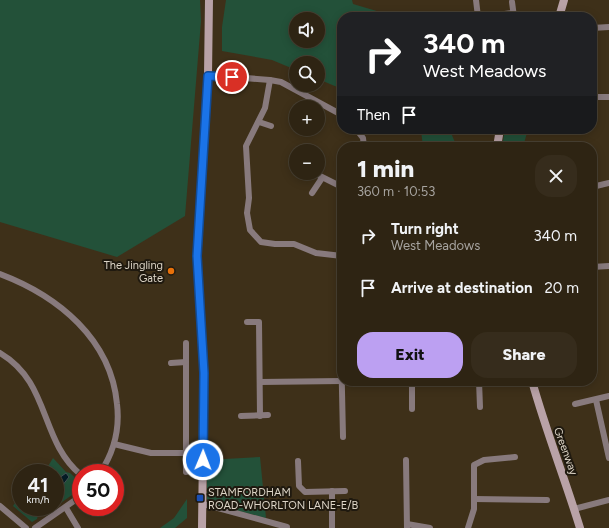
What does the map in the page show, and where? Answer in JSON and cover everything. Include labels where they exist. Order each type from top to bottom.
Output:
[{"type":"main road","points":[[202,528],[204,373],[197,256],[208,76],[209,0]]},
{"type":"main road","points":[[560,12],[564,0]]},
{"type":"main road","name":"Greenway","points":[[533,386],[542,418],[556,453],[580,528]]},
{"type":"street","points":[[476,0],[477,12]]},
{"type":"street","points":[[512,2],[514,12]]},
{"type":"street","points":[[597,28],[609,27]]},
{"type":"street","points":[[208,76],[270,80],[292,86],[337,113]]},
{"type":"street","points":[[270,80],[265,108],[246,146],[249,198],[247,213],[250,230],[261,242],[294,244],[316,253],[337,255]]},
{"type":"street","points":[[597,97],[609,97]]},
{"type":"street","points":[[259,122],[271,126]]},
{"type":"street","points":[[325,179],[337,185]]},
{"type":"street","points":[[312,193],[321,180]]},
{"type":"street","points":[[597,186],[609,183]]},
{"type":"street","points":[[597,267],[609,266]]},
{"type":"street","points":[[0,274],[24,285],[64,310],[81,324],[98,345],[112,374],[118,419],[114,444],[104,464]]},
{"type":"street","points":[[247,322],[259,322],[260,416]]},
{"type":"street","points":[[186,343],[186,472]]},
{"type":"street","points":[[1,355],[20,369],[34,388],[58,449],[72,467]]},
{"type":"street","points":[[171,363],[186,362]]},
{"type":"street","points":[[260,382],[337,381]]},
{"type":"street","points":[[342,386],[342,438]]},
{"type":"street","points":[[412,386],[412,409]]},
{"type":"street","points":[[479,386],[480,407]]},
{"type":"street","points":[[575,404],[609,396]]},
{"type":"street","points":[[596,400],[609,458]]},
{"type":"street","points":[[241,416],[268,415]]},
{"type":"street","points":[[114,444],[151,454],[186,453]]},
{"type":"street","points":[[468,528],[474,509],[474,465],[484,460],[515,457]]},
{"type":"street","points":[[406,460],[407,526],[430,528]]},
{"type":"street","points":[[298,461],[299,486],[305,492],[345,491]]},
{"type":"street","points":[[332,491],[332,528]]},
{"type":"street","points":[[474,499],[547,500]]},
{"type":"street","points":[[574,509],[609,500]]},
{"type":"street","points":[[35,528],[45,519],[72,503]]},
{"type":"street","points":[[203,504],[287,527]]},
{"type":"street","points":[[0,506],[26,528]]},
{"type":"street","points":[[66,508],[78,528]]},
{"type":"green space","points":[[0,0],[200,0],[201,21],[185,216],[117,257],[0,222]]},
{"type":"green space","points":[[226,0],[352,0],[353,4],[380,12],[337,12],[337,87],[325,82],[325,56],[289,56],[289,67],[272,60],[222,51],[222,27]]},
{"type":"green space","points":[[421,134],[451,134],[455,142],[422,142]]},
{"type":"green space","points":[[504,134],[527,134],[524,142],[503,142]]},
{"type":"green space","points":[[260,457],[266,518],[212,504],[207,499],[207,460]]},
{"type":"green space","points":[[53,458],[59,464],[49,464]]},
{"type":"green space","points":[[64,470],[72,475],[72,495],[64,501]]},
{"type":"green space","points":[[187,499],[187,518],[175,528],[160,528],[174,518]]},
{"type":"green space","points":[[25,516],[38,516],[37,519],[32,522]]},
{"type":"water","points":[[66,473],[69,477],[64,483],[64,474]]},
{"type":"place","name":"The Jingling Gate","points":[[171,271]]},
{"type":"place","name":"STAMFORDHAM ROAD-WHORLTON LANE-E/B","points":[[200,498]]},
{"type":"route","points":[[203,460],[204,373],[197,256],[208,76],[232,77]]}]
